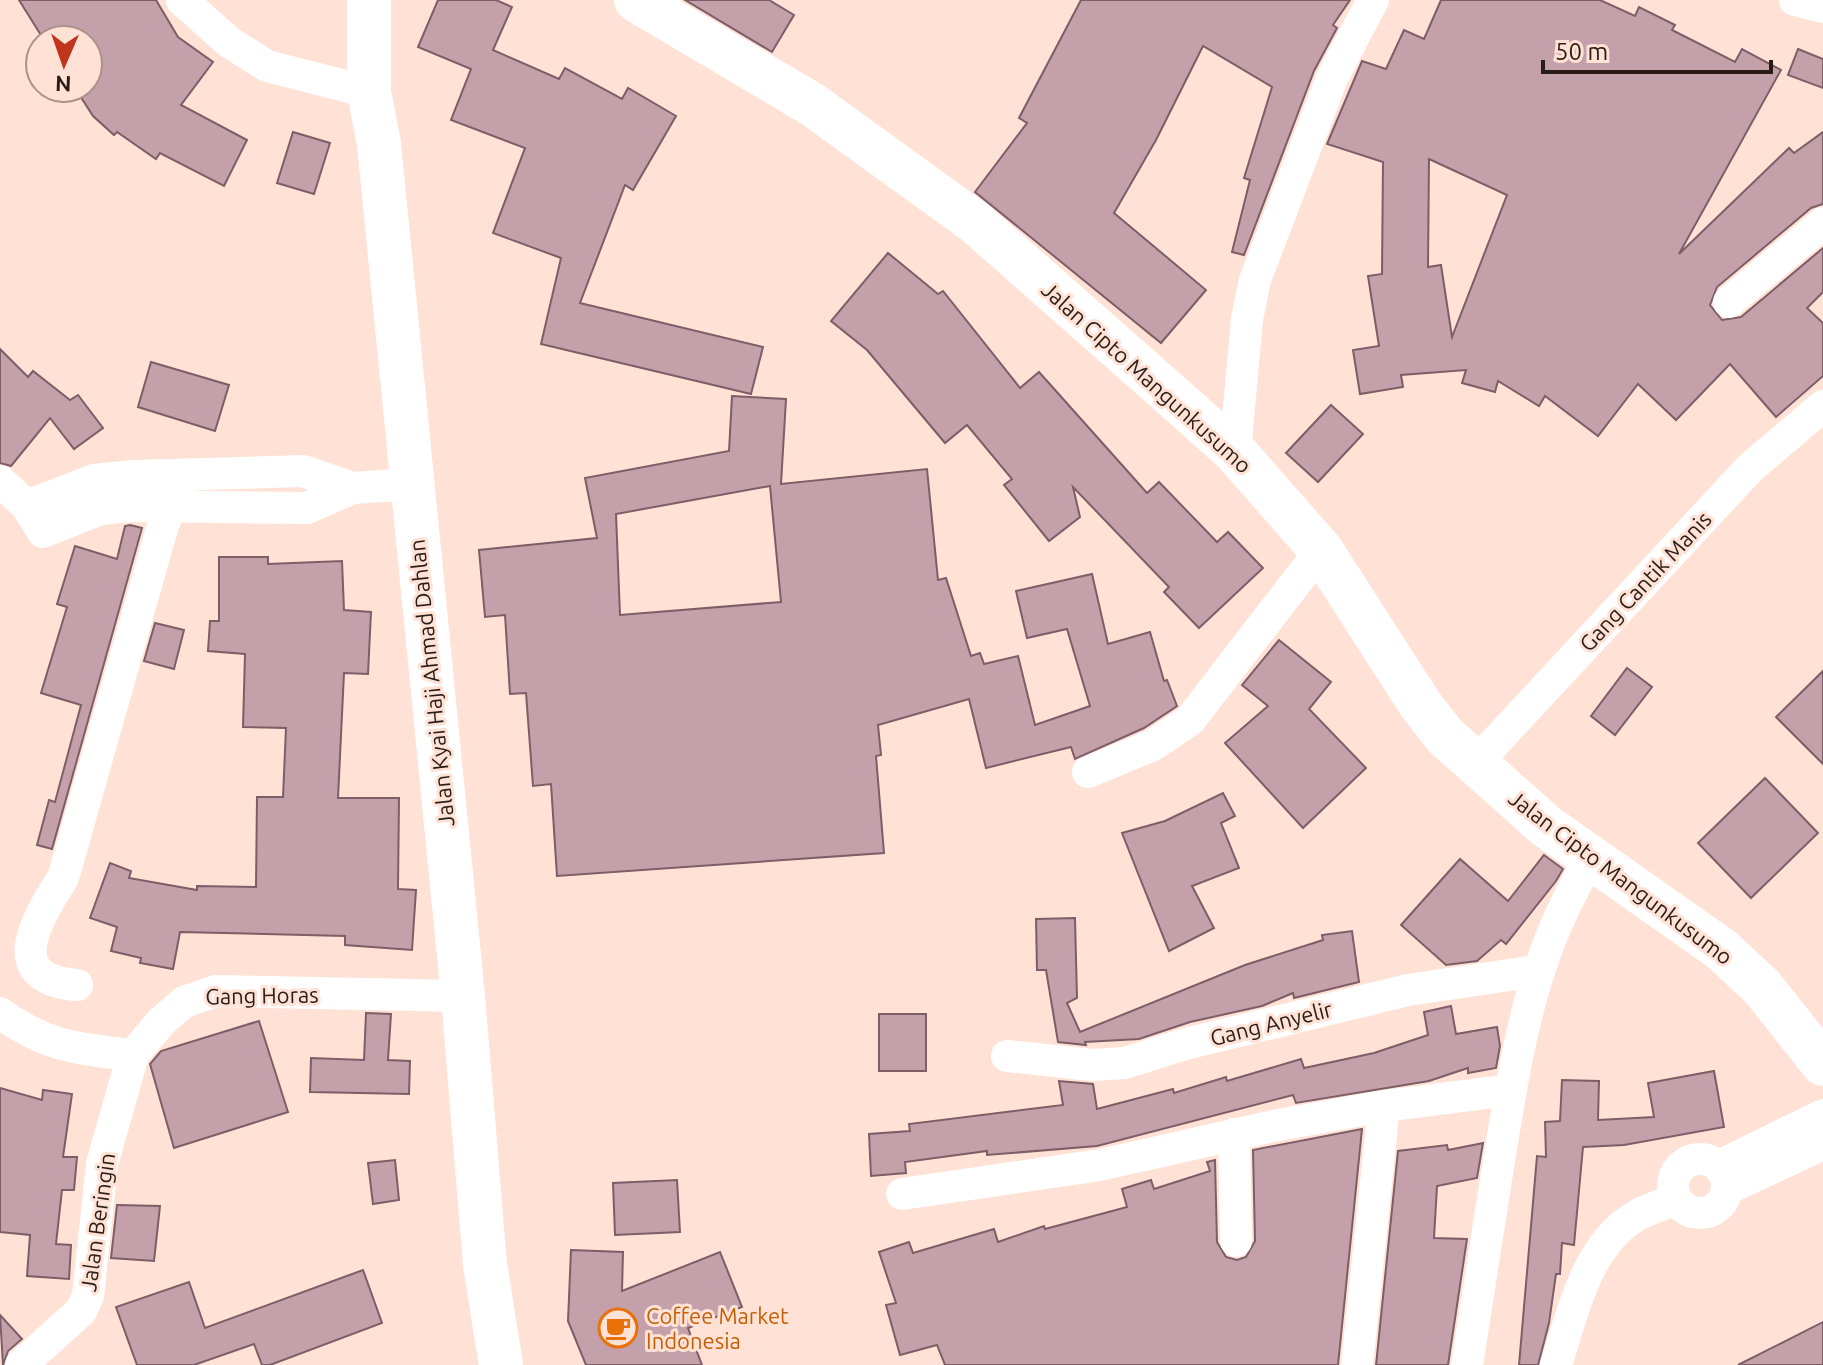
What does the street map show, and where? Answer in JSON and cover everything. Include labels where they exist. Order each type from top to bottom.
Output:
[{"type":"street","points":[[182,0],[229,42],[267,66],[369,92]]},
{"type":"street","name":"Jalan Kyai Haji Ahmad Dahlan","points":[[369,0],[369,92],[379,144],[463,996],[485,1264],[501,1365]]},
{"type":"street","name":"Jalan Cipto Mangunkusumo","points":[[636,0],[813,105],[976,223],[1235,452],[1321,550],[1420,704],[1445,736],[1591,858],[1670,910],[1721,949],[1762,987],[1823,1064]]},
{"type":"street","points":[[1235,452],[1247,319],[1255,280],[1327,92],[1373,0]]},
{"type":"street","points":[[1795,0],[1823,7]]},
{"type":"street","points":[[1729,302],[1823,223]]},
{"type":"street","name":"Gang Cantik Manis","points":[[1475,764],[1731,488],[1767,452],[1823,406]]},
{"type":"street","points":[[27,506],[94,480],[303,471],[353,488]]},
{"type":"street","points":[[77,985],[44,978],[32,968],[29,953],[45,907],[63,878],[171,507],[184,477]]},
{"type":"street","points":[[0,481],[27,506],[43,532],[101,509],[307,508],[353,488],[412,484]]},
{"type":"street","points":[[1088,772],[1153,745],[1190,720],[1321,550]]},
{"type":"street","points":[[1467,1365],[1511,1090],[1536,971],[1566,898],[1591,858]]},
{"type":"street","name":"Gang Anyelir","points":[[1007,1056],[1092,1065],[1125,1063],[1185,1044],[1380,996],[1536,971]]},
{"type":"street","name":"Gang Horas","points":[[133,1055],[161,1022],[184,1002],[216,991],[463,996]]},
{"type":"street","points":[[0,1013],[42,1041],[70,1049],[133,1055]]},
{"type":"street","name":"Jalan Beringin","points":[[21,1365],[81,1311],[88,1296],[102,1164],[133,1055]]},
{"type":"street","points":[[902,1194],[1100,1165],[1234,1134],[1384,1106],[1511,1090]]},
{"type":"street","points":[[1357,1365],[1384,1106]]},
{"type":"street","points":[[1723,1178],[1823,1115]]},
{"type":"street","points":[[1234,1134],[1236,1241]]},
{"type":"street","points":[[1723,1178],[1823,1144]]},
{"type":"street","points":[[1703,1159],[1723,1178],[1720,1205],[1705,1213],[1688,1211],[1676,1199],[1672,1182],[1686,1162],[1703,1159]]},
{"type":"street","points":[[1556,1365],[1578,1297],[1600,1249],[1635,1216],[1676,1199]]},
{"type":"building","points":[[19,0],[156,0],[178,37],[213,62],[181,105],[247,140],[224,186],[160,153],[156,159],[117,132],[114,135],[93,116],[85,104],[104,104],[104,24],[34,24]]},
{"type":"building","points":[[438,0],[496,0],[512,7],[493,50],[559,79],[565,68],[622,99],[628,88],[676,116],[633,190],[625,185],[580,303],[763,347],[751,394],[541,344],[561,258],[493,233],[525,148],[451,120],[471,69],[418,47]]},
{"type":"building","points":[[685,0],[769,0],[794,15],[772,52]]},
{"type":"building","points":[[1081,0],[1350,0],[1333,25],[1337,28],[1314,71],[1244,255],[1232,252],[1250,180],[1244,178],[1272,87],[1203,46],[1156,140],[1114,213],[1206,290],[1161,343],[975,192],[1027,123],[1019,118]]},
{"type":"building","points":[[1441,0],[1600,0],[1635,16],[1639,7],[1675,25],[1672,30],[1735,62],[1742,49],[1781,70],[1679,254],[1789,148],[1794,153],[1823,132],[1823,204],[1811,208],[1717,287],[1710,305],[1722,320],[1741,317],[1823,248],[1823,292],[1807,308],[1823,323],[1823,376],[1776,417],[1730,364],[1676,420],[1638,384],[1598,436],[1545,396],[1539,406],[1498,381],[1495,392],[1462,383],[1466,370],[1401,375],[1403,387],[1360,394],[1353,350],[1379,346],[1368,276],[1382,274],[1383,162],[1327,144],[1362,61],[1386,69],[1404,30],[1424,39]],"holes":[[[1429,159],[1507,195],[1452,337],[1441,265],[1428,267]]]},
{"type":"building","points":[[1798,49],[1823,59],[1823,88],[1788,75]]},
{"type":"building","points":[[293,132],[330,143],[314,194],[277,183]]},
{"type":"building","points":[[888,253],[938,294],[943,291],[1020,388],[1039,372],[1147,493],[1159,482],[1217,542],[1228,532],[1263,568],[1199,628],[1164,592],[1169,587],[1073,487],[1080,517],[1049,541],[1004,485],[1012,479],[967,425],[945,443],[867,350],[831,321]]},
{"type":"building","points":[[0,349],[28,377],[33,371],[70,400],[78,395],[103,428],[74,449],[50,418],[11,466],[0,463]]},
{"type":"building","points":[[151,362],[229,385],[215,431],[138,407]]},
{"type":"building","points":[[732,396],[786,399],[781,484],[927,469],[938,580],[946,578],[971,656],[980,653],[984,664],[1018,656],[1035,725],[1090,706],[1067,629],[1027,638],[1016,591],[1092,574],[1108,644],[1150,632],[1164,681],[1167,680],[1177,706],[1144,728],[1075,759],[1071,747],[986,768],[969,699],[878,725],[881,755],[876,756],[884,853],[557,876],[551,784],[533,786],[526,693],[510,694],[505,615],[485,617],[479,550],[597,538],[585,478],[729,451]],"holes":[[[770,486],[781,602],[620,615],[616,514]]]},
{"type":"building","points":[[1331,405],[1363,434],[1318,482],[1286,453]]},
{"type":"building","points":[[125,526],[142,528],[52,849],[37,845],[49,800],[55,802],[81,705],[41,693],[67,607],[57,604],[75,546],[117,559]]},
{"type":"building","points":[[219,557],[268,557],[268,564],[342,561],[344,610],[371,612],[368,674],[344,673],[338,798],[399,798],[398,889],[416,890],[412,950],[345,945],[345,936],[180,932],[173,969],[140,963],[141,958],[111,951],[117,927],[90,918],[110,863],[131,871],[129,878],[197,890],[197,886],[256,887],[257,797],[283,797],[286,728],[243,727],[245,654],[208,651],[210,621],[219,621]]},
{"type":"building","points":[[155,623],[184,630],[174,669],[144,661]]},
{"type":"building","points":[[1279,640],[1331,682],[1309,709],[1366,768],[1303,828],[1225,743],[1268,706],[1242,685]]},
{"type":"building","points":[[1627,668],[1652,687],[1615,735],[1591,716]]},
{"type":"building","points":[[1823,671],[1823,764],[1776,717]]},
{"type":"building","points":[[1765,778],[1818,833],[1751,898],[1698,843]]},
{"type":"building","points":[[1223,793],[1235,816],[1221,823],[1239,868],[1192,886],[1214,928],[1169,951],[1122,833],[1165,821]]},
{"type":"building","points":[[1544,855],[1563,869],[1556,881],[1506,944],[1501,940],[1477,961],[1446,965],[1401,925],[1460,859],[1508,901]]},
{"type":"building","points":[[1075,918],[1077,998],[1067,1003],[1080,1032],[1245,965],[1323,940],[1322,935],[1352,931],[1359,982],[1294,998],[1293,993],[1262,1006],[1190,1022],[1139,1039],[1085,1042],[1086,1045],[1058,1042],[1046,970],[1037,970],[1036,919]]},
{"type":"building","points":[[1451,1006],[1456,1034],[1497,1027],[1500,1046],[1496,1068],[1468,1073],[1468,1068],[1429,1081],[1296,1103],[1293,1095],[1097,1146],[987,1155],[987,1151],[905,1162],[906,1173],[871,1176],[869,1134],[910,1131],[909,1124],[1063,1105],[1059,1081],[1093,1084],[1097,1109],[1173,1089],[1174,1093],[1226,1077],[1227,1081],[1301,1059],[1304,1068],[1374,1053],[1428,1035],[1424,1012]]},
{"type":"building","points":[[366,1013],[391,1014],[388,1060],[410,1061],[409,1094],[310,1092],[311,1058],[364,1060]]},
{"type":"building","points":[[879,1014],[926,1014],[926,1071],[879,1071]]},
{"type":"building","points":[[259,1021],[288,1112],[174,1148],[150,1064],[161,1051]]},
{"type":"building","points":[[1714,1071],[1724,1127],[1624,1145],[1583,1147],[1574,1245],[1562,1243],[1560,1274],[1556,1274],[1549,1323],[1538,1365],[1519,1365],[1537,1156],[1546,1157],[1545,1122],[1560,1121],[1562,1080],[1599,1081],[1598,1120],[1654,1117],[1648,1083]]},
{"type":"building","points":[[0,1088],[42,1100],[43,1090],[72,1094],[63,1157],[77,1157],[74,1190],[62,1190],[56,1244],[71,1245],[69,1279],[27,1276],[30,1235],[0,1232]]},
{"type":"building","points":[[1362,1129],[1338,1365],[945,1365],[937,1345],[900,1355],[886,1305],[896,1303],[879,1252],[909,1242],[913,1253],[994,1229],[998,1242],[1044,1226],[1045,1229],[1127,1207],[1122,1189],[1151,1180],[1154,1189],[1210,1171],[1207,1162],[1215,1160],[1217,1242],[1226,1257],[1237,1260],[1246,1257],[1255,1241],[1253,1150]]},
{"type":"building","points":[[1483,1143],[1477,1178],[1437,1186],[1434,1238],[1467,1239],[1448,1365],[1376,1365],[1398,1151],[1447,1145],[1448,1150]]},
{"type":"building","points":[[395,1160],[399,1200],[373,1204],[368,1163]]},
{"type":"building","points":[[677,1180],[680,1232],[615,1235],[613,1183]]},
{"type":"building","points":[[117,1205],[160,1206],[154,1261],[111,1258]]},
{"type":"building","points":[[571,1250],[623,1252],[622,1291],[720,1252],[742,1307],[688,1328],[702,1365],[586,1365],[568,1321]]},
{"type":"building","points":[[363,1270],[382,1323],[270,1365],[262,1365],[254,1344],[194,1365],[137,1365],[116,1307],[189,1282],[205,1328]]},
{"type":"building","points":[[0,1315],[22,1339],[8,1351],[3,1365]]},
{"type":"building","points":[[1823,1322],[1823,1365],[1738,1365]]},
{"type":"place","name":"Coffee Market Indonesia","points":[[618,1328]]}]
